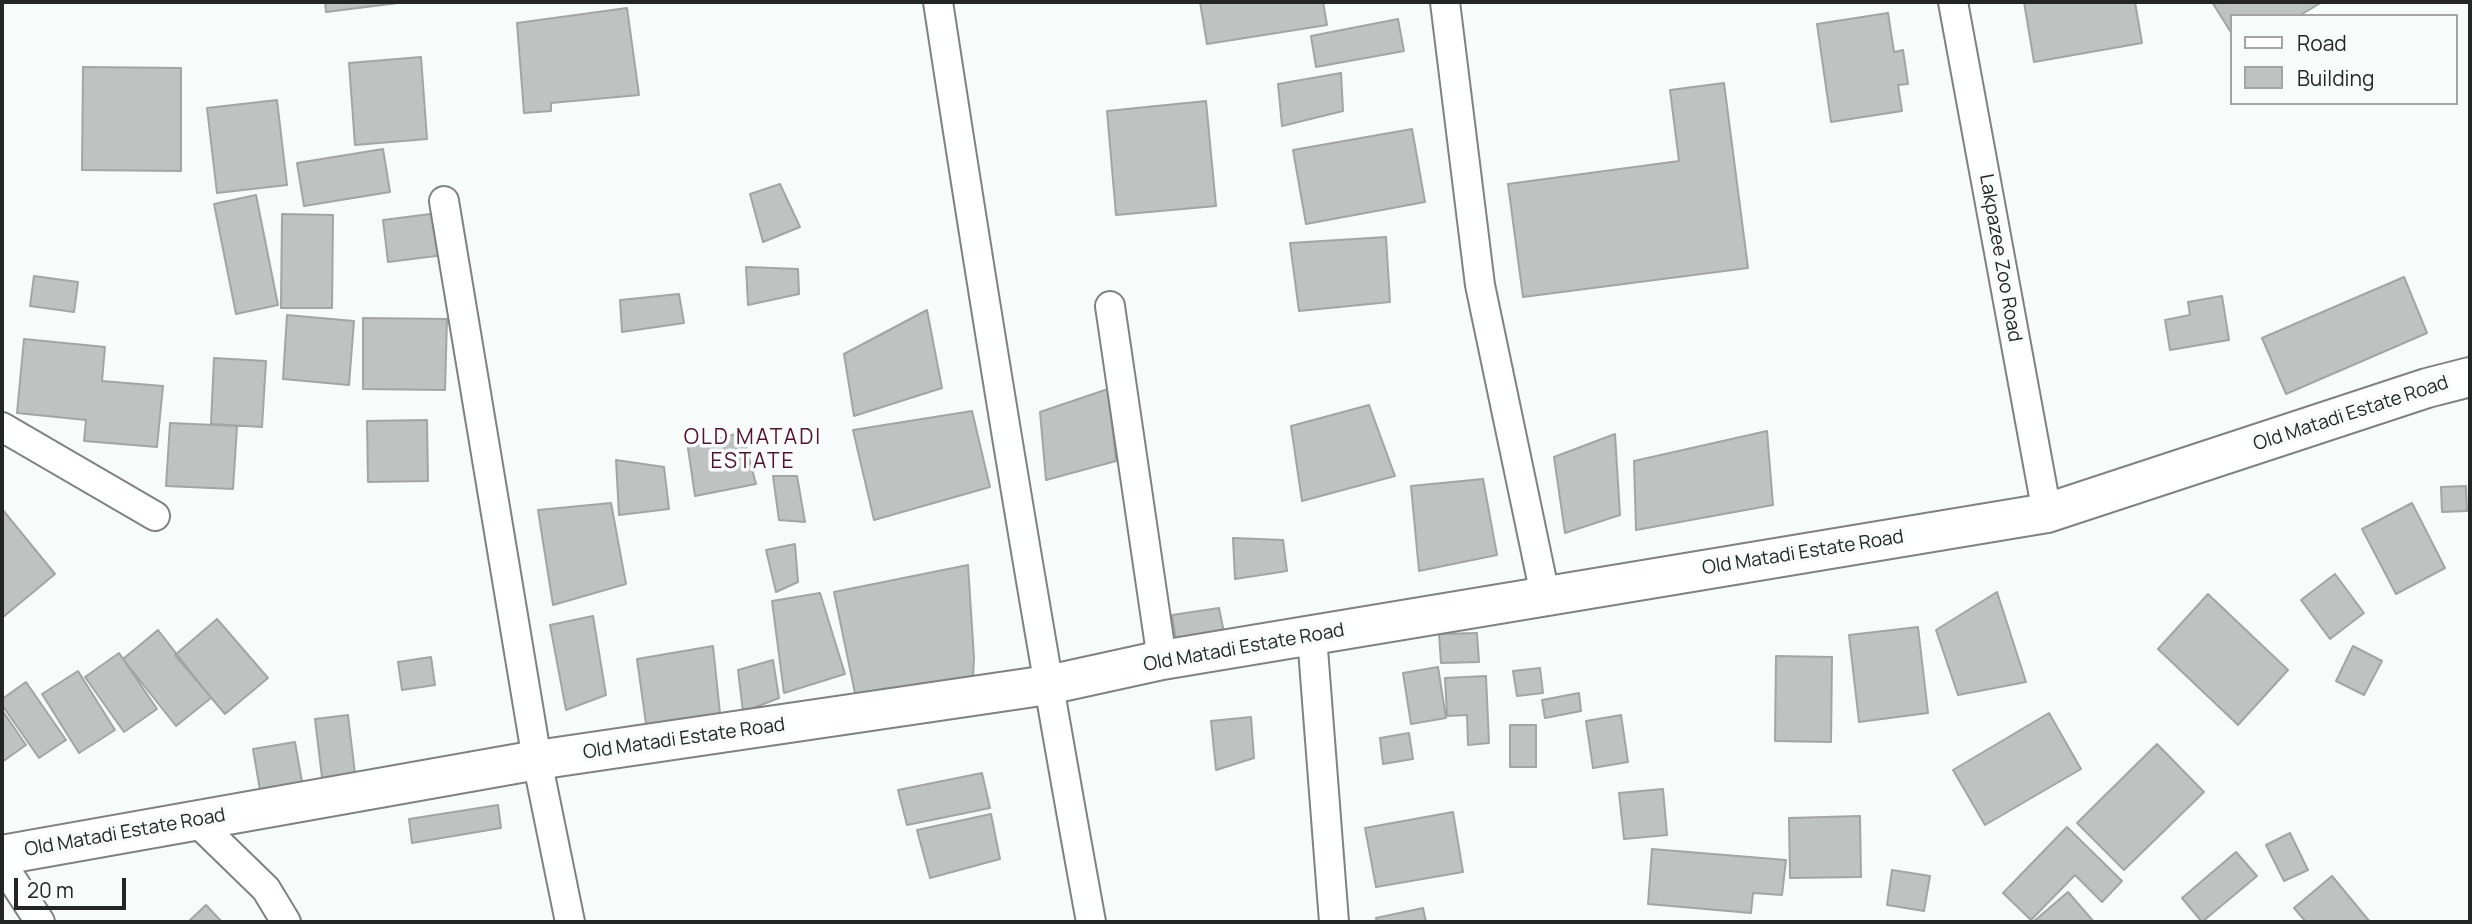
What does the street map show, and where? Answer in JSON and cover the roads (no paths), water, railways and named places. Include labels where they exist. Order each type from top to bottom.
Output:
[{"type":"street","points":[[937,2],[1048,685],[1091,922]]},
{"type":"street","points":[[1445,2],[1480,285],[1545,595]]},
{"type":"street","name":"Lakpazee Zoo Road","points":[[1954,2],[2047,513]]},
{"type":"street","points":[[444,201],[537,760],[570,922]]},
{"type":"street","points":[[1110,306],[1162,660]]},
{"type":"street","name":"Old Matadi Estate Road","points":[[2,855],[537,760],[1048,685],[1162,660],[2047,513],[2427,388],[2470,377]]},
{"type":"street","points":[[2,427],[155,516]]},
{"type":"street","points":[[1312,636],[1334,922]]},
{"type":"street","points":[[195,820],[267,889],[286,922]]},
{"type":"street","points":[[2,864],[40,922]]},
{"type":"district","name":"OLD MATADI ESTATE","points":[[753,450]]}]
